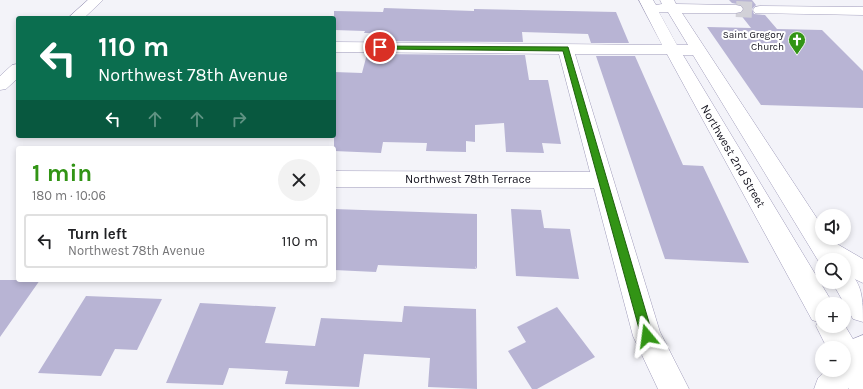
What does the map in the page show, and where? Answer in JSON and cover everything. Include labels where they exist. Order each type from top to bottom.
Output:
[{"type":"street","points":[[77,16],[96,0]]},
{"type":"street","points":[[839,0],[863,8]]},
{"type":"street","points":[[649,4],[736,9]]},
{"type":"street","name":"Northwest 2nd Street","points":[[649,4],[672,50],[815,299]]},
{"type":"street","name":"Northwest 2nd Street","points":[[669,4],[832,253]]},
{"type":"street","points":[[760,10],[863,11]]},
{"type":"street","points":[[336,47],[698,50]]},
{"type":"street","points":[[566,49],[647,336],[674,389]]},
{"type":"street","points":[[0,85],[16,71]]},
{"type":"street","name":"Northwest 78th Terrace","points":[[336,179],[602,180]]},
{"type":"street","points":[[851,266],[863,272]]},
{"type":"street","points":[[849,289],[863,310]]},
{"type":"street","points":[[829,389],[853,359],[835,333]]},
{"type":"building","points":[[729,0],[752,0],[756,5],[752,9],[754,14],[765,15],[777,29],[822,30],[863,71],[863,108],[761,105],[707,27],[751,28],[740,14],[744,10],[742,5],[732,3]]},
{"type":"building","points":[[384,8],[474,11],[474,9],[616,12],[629,43],[591,43],[588,34],[522,32],[523,42],[371,41],[373,33],[364,33],[365,31],[336,30],[336,16],[334,16],[334,11],[383,12]]},
{"type":"building","points":[[367,54],[525,55],[529,80],[548,80],[561,144],[542,143],[544,153],[506,152],[504,123],[475,125],[475,142],[466,141],[466,152],[426,151],[427,143],[383,142],[381,153],[336,151],[336,146],[334,146],[334,138],[336,138],[336,72],[362,73]]},
{"type":"building","points":[[596,56],[635,56],[683,165],[703,166],[749,263],[665,259]]},
{"type":"building","points":[[336,209],[477,214],[477,269],[475,266],[476,269],[378,265],[376,272],[336,270]]},
{"type":"building","points":[[511,209],[541,210],[544,228],[570,229],[579,279],[516,276]]},
{"type":"building","points":[[0,280],[39,282],[0,337]]},
{"type":"building","points":[[86,296],[162,299],[137,350],[115,349],[101,376],[38,373]]},
{"type":"building","points":[[200,303],[276,307],[265,343],[315,346],[321,318],[402,322],[404,306],[476,309],[477,389],[428,387],[430,358],[364,354],[359,387],[285,384],[288,371],[229,368],[223,385],[166,383]]},
{"type":"building","points":[[557,307],[595,357],[537,389],[532,389],[508,351],[526,342],[517,327]]},
{"type":"tunnel","points":[[736,9],[760,10]]},
{"type":"place","name":"Saint Gregory Church","points":[[797,55]]},
{"type":"route","points":[[380,47],[566,49],[647,336]]}]
